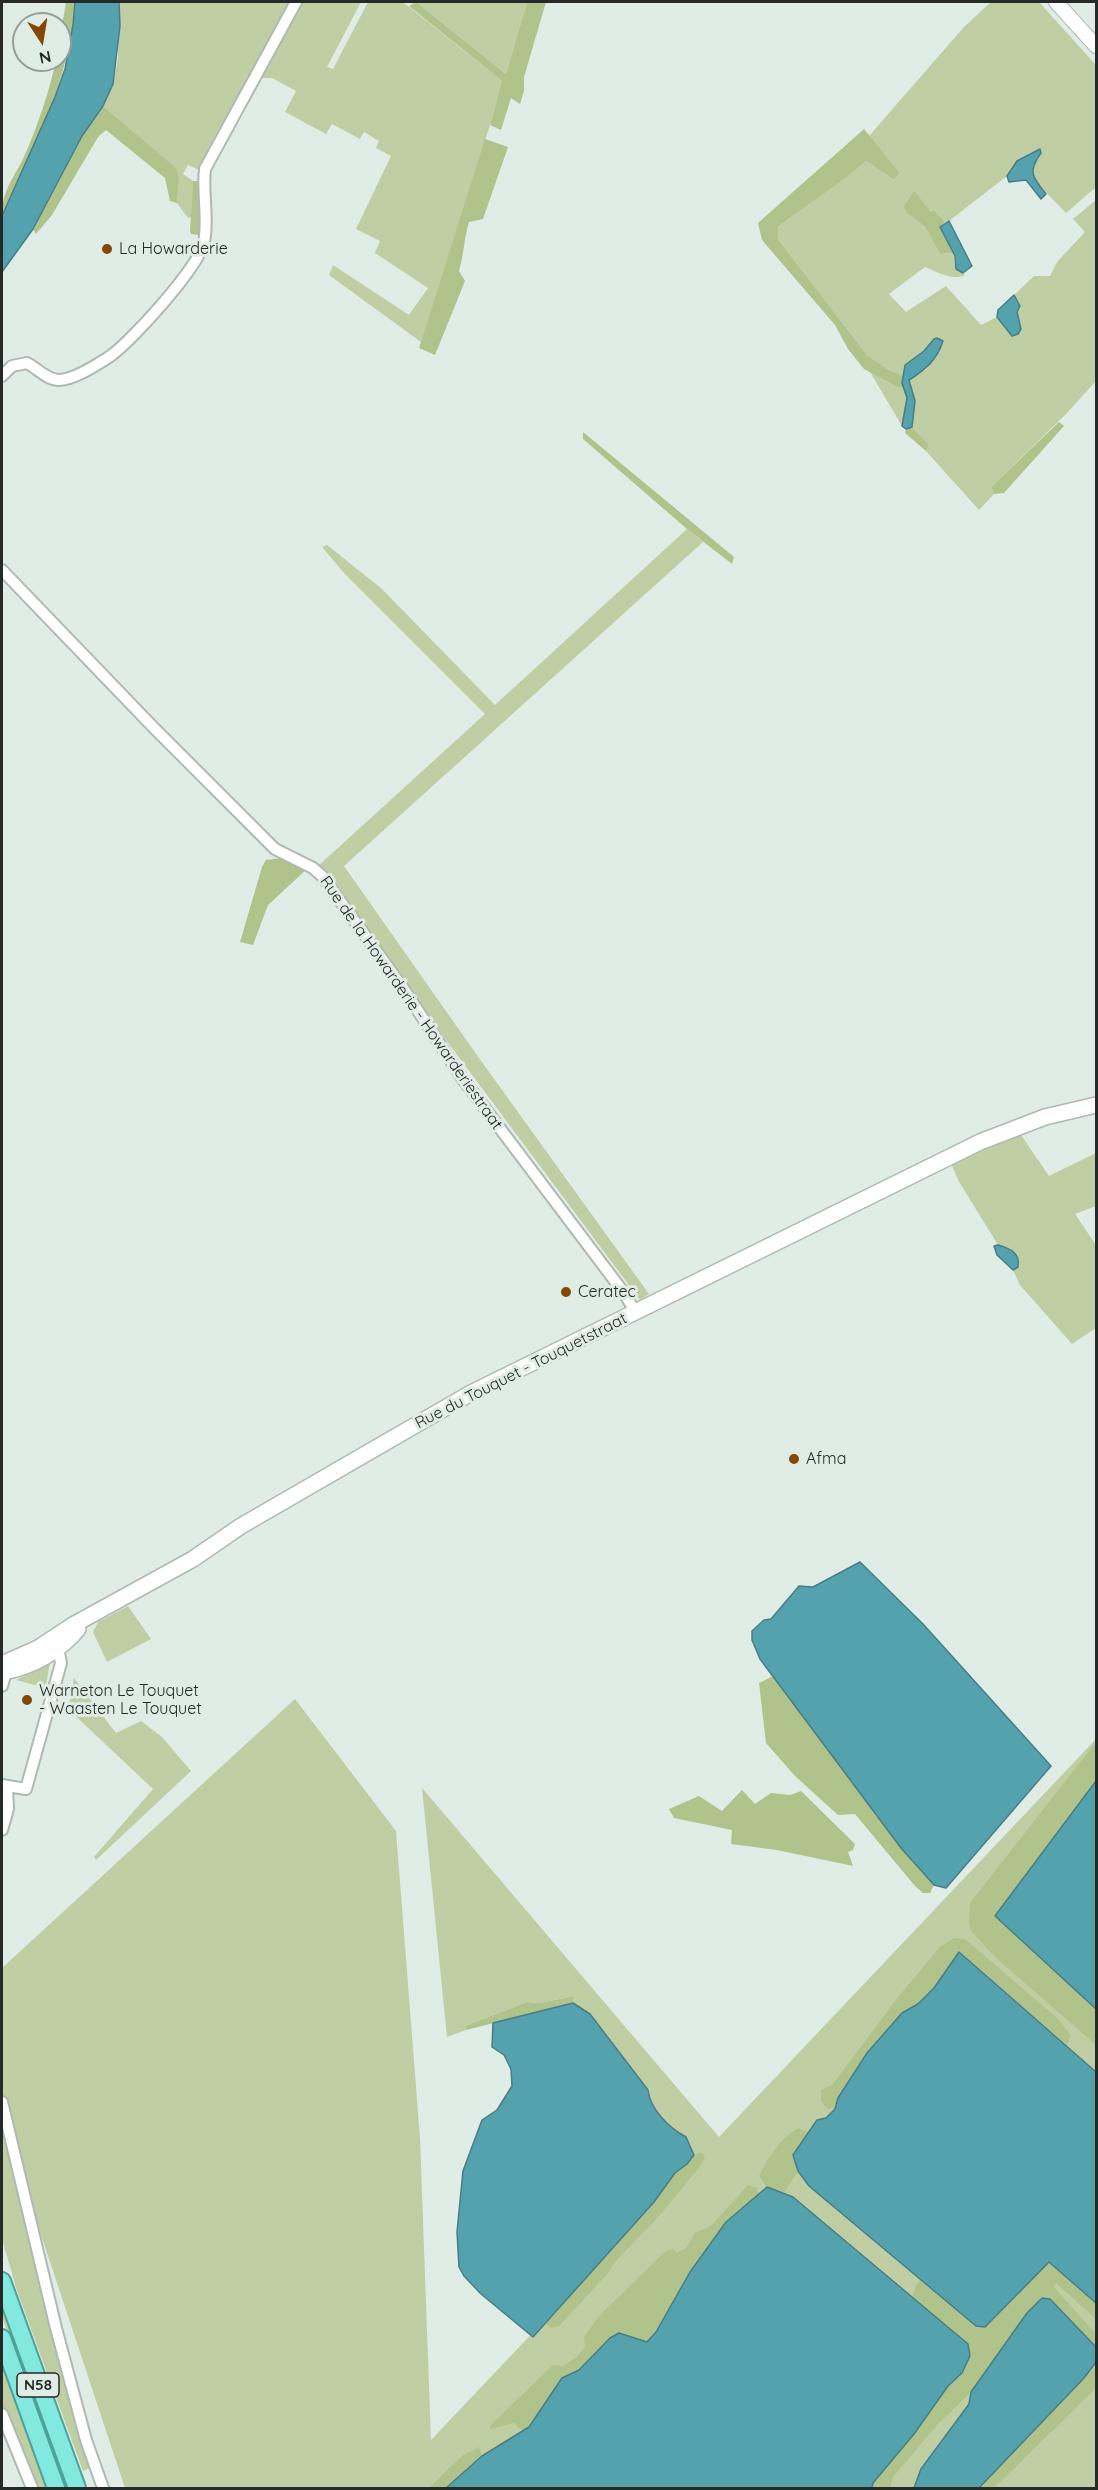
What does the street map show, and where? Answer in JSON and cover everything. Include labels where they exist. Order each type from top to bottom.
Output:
[{"type":"highway","name":"N58","points":[[2,2281],[77,2488]]},
{"type":"highway","name":"N58","points":[[2,2338],[56,2488]]},
{"type":"main road","name":"Rue du Touquet - Touquetstraat","points":[[3,1673],[28,1665],[94,1614],[193,1559],[241,1526],[438,1411],[980,1142],[1045,1117],[1096,1105]]},
{"type":"street","points":[[2,376],[12,366],[21,363],[27,363],[54,380],[62,380],[81,373],[110,356],[136,332],[177,285],[198,257],[204,243],[205,169],[296,2]]},
{"type":"street","points":[[1056,2],[1096,46]]},
{"type":"street","name":"Rue de la Howarderie - Howarderiestraat","points":[[2,570],[144,719],[275,849],[313,868],[322,876],[403,988],[462,1078],[636,1313]]},
{"type":"street","points":[[2,1830],[8,1809],[4,1786],[26,1789],[61,1663],[52,1646]]},
{"type":"street","points":[[2,2102],[53,2318],[86,2440],[103,2488]]},
{"type":"street","points":[[2,2414],[32,2488]]},
{"type":"green space","points":[[66,2],[75,2],[72,30],[72,12],[64,12]]},
{"type":"green space","points":[[119,2],[291,2],[209,147],[199,170],[188,165],[183,174],[193,181],[191,217],[188,218],[177,203],[179,179],[175,168],[103,106],[113,84],[118,59]]},
{"type":"green space","points":[[301,2],[361,2],[327,67],[333,69],[368,2],[403,2],[502,81],[421,342],[329,275],[333,265],[409,315],[428,288],[375,253],[380,241],[356,229],[391,156],[376,148],[379,141],[364,132],[360,139],[332,124],[326,134],[285,112],[296,91],[272,78],[258,78]]},
{"type":"green space","points":[[416,2],[527,2],[506,74]]},
{"type":"green space","points":[[416,2],[506,74],[527,2],[546,2],[524,77],[524,91],[520,104],[511,98],[501,130],[490,125],[502,81],[409,6]]},
{"type":"green space","points":[[991,2],[1039,2],[1096,65],[1096,187],[1066,213],[1033,179],[1034,165],[1041,153],[1017,161],[1007,176],[949,221],[945,222],[934,210],[907,213],[925,227],[940,254],[953,253],[956,269],[965,275],[950,276],[925,267],[889,294],[906,312],[946,286],[981,325],[997,317],[1012,336],[1021,329],[1017,312],[1020,306],[1014,295],[1034,276],[1050,276],[1057,262],[1085,232],[1073,219],[1096,200],[1096,381],[1065,415],[991,487],[994,494],[979,510],[926,451],[929,445],[912,427],[915,401],[909,380],[927,369],[934,339],[924,351],[905,365],[903,376],[889,370],[867,355],[778,239],[778,227],[866,161],[894,180],[900,173],[869,136],[964,27]]},
{"type":"green space","points":[[53,72],[62,72],[49,112],[27,165],[2,216],[3,200],[23,159],[46,98]]},
{"type":"green space","points":[[103,106],[176,168],[179,179],[177,203],[170,201],[165,178],[106,130],[98,137],[52,215],[36,234],[33,229],[82,136]]},
{"type":"green space","points":[[864,129],[900,173],[894,180],[866,161],[845,179],[778,227],[778,239],[867,355],[889,370],[903,376],[903,387],[897,387],[864,369],[848,349],[835,325],[762,240],[758,223]]},
{"type":"green space","points":[[485,139],[508,147],[483,219],[469,222],[459,271],[465,281],[435,355],[419,348]]},
{"type":"green space","points":[[193,181],[201,181],[200,235],[191,234],[190,231]]},
{"type":"green space","points":[[914,191],[930,211],[934,210],[945,222],[940,228],[953,253],[940,254],[925,227],[907,213],[904,206]]},
{"type":"green space","points":[[870,372],[897,387],[903,387],[907,398],[902,426]]},
{"type":"green space","points":[[1059,422],[1064,426],[1004,493],[994,494],[991,487]]},
{"type":"green space","points":[[912,427],[929,445],[926,451],[905,433],[906,429]]},
{"type":"green space","points":[[583,432],[734,557],[732,564],[687,529],[583,439]]},
{"type":"green space","points":[[687,529],[703,542],[344,866],[649,1294],[640,1300],[317,867],[485,714],[345,574],[322,547],[327,545],[382,589],[495,705]]},
{"type":"green space","points":[[282,858],[308,868],[268,905],[253,945],[240,942],[262,867],[266,860]]},
{"type":"green space","points":[[1019,1132],[1049,1176],[1096,1153],[1096,1206],[1075,1214],[1096,1245],[1096,1328],[1072,1344],[1020,1285],[1013,1270],[1018,1266],[1010,1248],[998,1245],[958,1180],[951,1163]]},
{"type":"green space","points":[[128,1606],[151,1639],[107,1662],[93,1632],[98,1622]]},
{"type":"green space","points":[[50,1663],[46,1685],[42,1687],[16,1680]]},
{"type":"green space","points":[[773,1676],[901,1848],[934,1885],[930,1893],[923,1893],[915,1886],[855,1814],[838,1815],[795,1776],[766,1743],[759,1683]]},
{"type":"green space","points":[[74,1678],[116,1733],[141,1721],[162,1737],[191,1771],[96,1860],[94,1857],[153,1789],[68,1709]]},
{"type":"green space","points":[[295,1699],[396,1831],[420,2138],[431,2440],[702,2154],[701,2152],[694,2155],[686,2137],[673,2129],[656,2111],[648,2089],[590,2014],[573,2003],[574,1996],[540,2003],[527,2002],[465,2026],[466,2030],[447,2037],[422,1788],[719,2137],[1096,1739],[1096,2488],[125,2488],[4,2123],[37,2275],[90,2468],[83,2471],[17,2291],[2,2239],[2,1968]]},
{"type":"green space","points":[[1096,1742],[1096,1781],[995,1916],[1096,2009],[1096,2045],[995,1957],[971,1931],[969,1920],[970,1903]]},
{"type":"green space","points":[[742,1790],[755,1804],[771,1793],[790,1795],[801,1791],[855,1844],[853,1850],[848,1852],[853,1866],[777,1850],[731,1844],[732,1830],[674,1818],[669,1809],[699,1796],[722,1811]]},
{"type":"green space","points":[[954,1938],[965,1939],[1057,2018],[1071,2035],[1067,2045],[959,1952],[934,1988],[918,2004],[902,2013],[838,2098],[835,2109],[826,2108],[821,2100],[821,2090],[832,2085],[895,2001],[940,1947]]},
{"type":"green space","points":[[574,1996],[573,2003],[466,2030],[465,2026],[527,2002],[540,2003]]},
{"type":"green space","points":[[798,2128],[809,2132],[793,2155],[798,2171],[784,2193],[767,2187],[759,2176],[780,2143]]},
{"type":"green space","points":[[701,2152],[705,2157],[702,2164],[659,2216],[615,2262],[609,2272],[559,2326],[551,2328],[546,2324],[654,2202],[675,2173],[694,2155]]},
{"type":"green space","points":[[748,2185],[757,2188],[758,2194],[725,2222],[690,2272],[656,2332],[646,2342],[619,2333],[610,2338],[579,2370],[562,2378],[529,2427],[523,2431],[514,2423],[490,2429],[490,2426],[553,2365],[563,2366],[577,2357],[585,2347],[584,2337],[600,2315],[666,2251],[673,2249],[677,2253],[686,2248],[695,2233],[712,2225]]},
{"type":"green space","points":[[1049,2262],[1096,2303],[1096,2319],[1056,2283],[1054,2287],[1096,2334],[1096,2347],[1042,2298],[1027,2313],[971,2392],[937,2425],[893,2477],[890,2488],[872,2488],[873,2483],[914,2434],[948,2386],[962,2373],[968,2344],[912,2298],[916,2285],[921,2280],[976,2326],[985,2327]]},
{"type":"green space","points":[[2,2293],[72,2488],[64,2488],[2,2317]]},
{"type":"green space","points":[[2,2362],[47,2488],[37,2488],[2,2404]]},
{"type":"green space","points":[[1096,2362],[1096,2388],[994,2488],[979,2488],[1084,2378]]},
{"type":"green space","points":[[479,2447],[482,2456],[446,2488],[429,2488],[463,2455]]},
{"type":"water","points":[[75,2],[119,2],[120,26],[113,84],[103,106],[82,136],[33,229],[2,272],[2,216],[64,72],[72,72]]},
{"type":"water","points":[[1040,149],[1041,153],[1034,165],[1033,175],[1046,194],[1041,199],[1026,180],[1009,182],[1007,176],[1017,161]]},
{"type":"water","points":[[949,221],[972,266],[963,273],[956,269],[955,256],[940,227]]},
{"type":"water","points":[[1014,295],[1020,306],[1017,312],[1021,329],[1018,334],[1012,336],[997,317],[998,310]]},
{"type":"water","points":[[937,338],[943,341],[934,359],[909,380],[915,401],[912,427],[906,429],[902,426],[907,398],[902,383],[905,365]]},
{"type":"water","points":[[998,1245],[1016,1255],[1018,1267],[1013,1270],[997,1255],[994,1246]]},
{"type":"water","points":[[860,1562],[923,1624],[1051,1766],[946,1888],[934,1885],[901,1848],[760,1659],[752,1640],[752,1631],[764,1620],[771,1619],[799,1586],[813,1587]]},
{"type":"water","points":[[1096,1781],[1096,2009],[995,1916]]},
{"type":"water","points":[[959,1952],[1096,2072],[1096,2303],[1049,2262],[985,2327],[976,2326],[809,2186],[798,2171],[793,2155],[817,2120],[826,2118],[835,2109],[838,2098],[867,2053],[902,2013],[918,2004],[934,1988]]},
{"type":"water","points":[[573,2003],[590,2014],[648,2090],[656,2111],[673,2129],[686,2137],[694,2155],[675,2173],[654,2202],[533,2337],[481,2294],[464,2276],[459,2267],[457,2232],[463,2171],[482,2120],[497,2110],[512,2086],[511,2069],[504,2055],[492,2047],[493,2023]]},
{"type":"water","points":[[767,2187],[793,2197],[968,2344],[970,2356],[962,2373],[948,2386],[914,2434],[873,2483],[872,2488],[446,2488],[482,2456],[529,2427],[562,2378],[579,2370],[610,2338],[619,2333],[647,2342],[656,2332],[690,2272],[726,2222]]},
{"type":"water","points":[[1042,2298],[1050,2299],[1096,2347],[1096,2362],[1084,2378],[979,2488],[914,2488],[921,2469],[969,2404],[971,2392],[1027,2313]]},
{"type":"place","name":"La Howarderie","points":[[107,249]]},
{"type":"place","name":"Ceratec","points":[[566,1292]]},
{"type":"place","name":"Afma","points":[[794,1459]]},
{"type":"place","name":"Warneton Le Touquet - Waasten Le Touquet","points":[[27,1700]]}]
